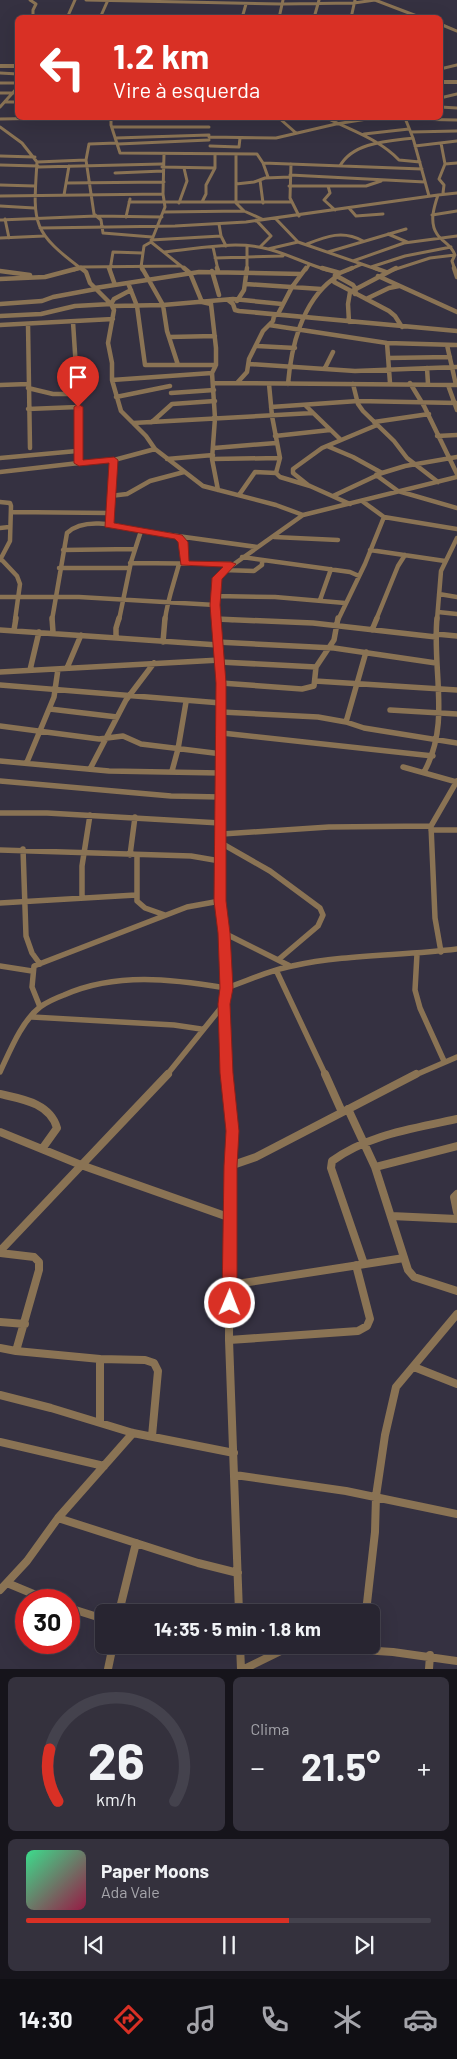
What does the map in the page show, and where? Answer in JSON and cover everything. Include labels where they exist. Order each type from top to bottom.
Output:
[{"type":"street","points":[[30,0],[38,1],[34,15]]},
{"type":"street","points":[[68,15],[75,0]]},
{"type":"street","points":[[86,0],[215,1],[246,4],[379,1],[414,15]]},
{"type":"street","points":[[101,15],[108,0]]},
{"type":"street","points":[[353,15],[355,1]]},
{"type":"street","points":[[280,15],[282,2]]},
{"type":"street","points":[[315,15],[318,2]]},
{"type":"street","points":[[243,15],[246,4]]},
{"type":"street","points":[[443,25],[457,31]]},
{"type":"street","points":[[443,68],[457,65]]},
{"type":"street","points":[[0,66],[15,66]]},
{"type":"street","points":[[0,73],[15,74]]},
{"type":"street","points":[[443,82],[457,82]]},
{"type":"street","points":[[0,83],[15,83]]},
{"type":"street","points":[[0,93],[15,93]]},
{"type":"street","points":[[0,107],[15,94]]},
{"type":"street","points":[[443,97],[457,94]]},
{"type":"street","points":[[0,102],[15,102]]},
{"type":"street","points":[[443,107],[457,108]]},
{"type":"street","points":[[0,119],[15,119]]},
{"type":"street","points":[[362,134],[457,131],[456,120],[443,119]]},
{"type":"street","points":[[111,120],[120,154],[256,154],[263,162],[268,177]]},
{"type":"street","points":[[202,202],[206,194],[206,185],[215,168],[207,120]]},
{"type":"street","points":[[281,120],[296,133]]},
{"type":"street","points":[[330,120],[380,143],[394,153],[399,160],[420,162]]},
{"type":"street","points":[[116,138],[271,138],[361,120]]},
{"type":"street","points":[[406,120],[413,138],[429,196]]},
{"type":"street","points":[[144,126],[149,137]]},
{"type":"street","points":[[112,127],[209,126]]},
{"type":"street","points":[[0,127],[11,134],[35,157],[38,165],[34,208],[44,236],[55,248],[86,272],[90,283],[112,305]]},
{"type":"street","points":[[209,138],[117,144],[90,143],[86,160],[91,195],[96,216],[101,220],[103,226],[103,233],[151,240],[221,236]]},
{"type":"street","points":[[210,146],[240,147],[240,138]]},
{"type":"street","points":[[340,166],[345,157],[380,143],[413,138]]},
{"type":"street","points":[[415,146],[457,141]]},
{"type":"street","points":[[441,143],[445,164],[438,179],[444,185],[443,193]]},
{"type":"street","points":[[164,154],[162,168],[164,212],[151,240],[144,246],[141,267],[163,305],[169,337],[178,364]]},
{"type":"street","points":[[236,154],[236,203],[244,211],[264,220]]},
{"type":"street","points":[[0,156],[35,157]]},
{"type":"street","points":[[38,165],[86,160]]},
{"type":"street","points":[[263,162],[422,169]]},
{"type":"street","points":[[445,164],[457,163]]},
{"type":"street","points":[[291,164],[290,202],[298,216]]},
{"type":"street","points":[[0,165],[114,165],[162,168],[215,168]]},
{"type":"street","points":[[114,165],[114,194]]},
{"type":"street","points":[[64,196],[69,166]]},
{"type":"street","points":[[115,173],[162,168]]},
{"type":"street","points":[[179,203],[187,181],[184,168]]},
{"type":"street","points":[[236,184],[268,177],[290,176],[328,176],[425,182]]},
{"type":"street","points":[[328,176],[327,186],[330,193],[324,200],[335,210]]},
{"type":"street","points":[[260,180],[263,203]]},
{"type":"street","points":[[289,186],[366,186],[383,180]]},
{"type":"street","points":[[66,183],[164,182]]},
{"type":"street","points":[[0,185],[35,186]]},
{"type":"street","points":[[40,228],[219,224],[276,219],[443,193],[457,193]]},
{"type":"street","points":[[126,217],[131,194]]},
{"type":"street","points":[[0,196],[163,194]]},
{"type":"street","points":[[438,195],[432,214],[437,234],[446,238],[455,255]]},
{"type":"street","points":[[129,202],[290,202]]},
{"type":"street","points":[[349,208],[356,216],[383,215],[373,204]]},
{"type":"street","points":[[0,206],[34,208]]},
{"type":"street","points":[[164,212],[244,211]]},
{"type":"street","points":[[432,214],[457,211]]},
{"type":"street","points":[[0,220],[96,216],[162,217]]},
{"type":"street","points":[[5,219],[9,238]]},
{"type":"street","points":[[276,219],[298,242]]},
{"type":"street","points":[[256,220],[271,236],[260,248]]},
{"type":"street","points":[[219,224],[221,236],[226,246]]},
{"type":"street","points":[[328,252],[406,228]]},
{"type":"street","points":[[307,244],[325,237],[345,233],[352,234],[363,241]]},
{"type":"street","points":[[388,234],[407,242]]},
{"type":"street","points":[[0,238],[44,236]]},
{"type":"street","points":[[353,261],[407,242],[440,236],[457,236]]},
{"type":"street","points":[[151,240],[190,273],[202,302]]},
{"type":"street","points":[[164,252],[226,246],[268,248],[298,242],[386,272]]},
{"type":"street","points":[[239,300],[246,284],[247,246]]},
{"type":"street","points":[[202,302],[211,304],[219,296],[213,247]]},
{"type":"street","points":[[371,267],[405,256],[451,247]]},
{"type":"street","points":[[268,248],[348,282],[356,292],[389,311],[395,316],[402,327]]},
{"type":"street","points":[[115,285],[109,267],[109,260],[113,252],[142,253]]},
{"type":"street","points":[[455,255],[452,261],[457,276]]},
{"type":"street","points":[[336,276],[334,282],[350,292],[356,292],[386,272],[435,258],[455,255]]},
{"type":"street","points":[[215,258],[285,256]]},
{"type":"street","points":[[452,261],[457,260]]},
{"type":"street","points":[[243,382],[250,364],[249,359],[263,331],[274,316],[278,314],[292,287],[309,264]]},
{"type":"street","points":[[288,384],[290,367],[300,329],[321,289],[326,282],[362,264]]},
{"type":"street","points":[[0,279],[45,277],[80,267],[180,266]]},
{"type":"street","points":[[0,270],[45,277]]},
{"type":"street","points":[[0,304],[42,302],[56,296],[190,273],[215,271],[301,274]]},
{"type":"street","points":[[378,276],[457,312]]},
{"type":"street","points":[[128,283],[137,306],[144,364],[216,365]]},
{"type":"street","points":[[246,284],[321,289]]},
{"type":"street","points":[[366,299],[389,288],[399,286]]},
{"type":"street","points":[[131,290],[114,299],[112,305],[113,319],[108,343],[112,363],[112,380],[121,411],[155,449],[204,486],[276,505],[303,515]]},
{"type":"street","points":[[349,322],[348,304],[350,292]]},
{"type":"street","points":[[219,296],[231,301],[236,310],[274,316],[457,331]]},
{"type":"street","points":[[0,316],[41,314],[75,306],[137,306],[239,300],[282,304]]},
{"type":"street","points":[[211,304],[216,365],[212,373],[216,418],[212,457],[218,490]]},
{"type":"street","points":[[0,325],[113,319]]},
{"type":"street","points":[[74,322],[78,394],[77,451],[79,463]]},
{"type":"street","points":[[28,324],[30,448]]},
{"type":"street","points":[[269,325],[387,343],[457,344]]},
{"type":"street","points":[[169,337],[215,336]]},
{"type":"street","points":[[387,343],[390,383]]},
{"type":"street","points":[[213,383],[410,383],[457,385],[455,367],[447,345]]},
{"type":"street","points":[[257,346],[295,348]]},
{"type":"street","points":[[325,368],[333,352]]},
{"type":"street","points":[[388,358],[450,357]]},
{"type":"street","points":[[250,364],[389,370],[455,367]]},
{"type":"street","points":[[426,368],[428,384]]},
{"type":"street","points":[[112,380],[139,380],[212,373]]},
{"type":"street","points":[[166,378],[170,386],[172,404]]},
{"type":"street","points":[[139,380],[141,392]]},
{"type":"street","points":[[239,1604],[229,1340],[230,1166],[233,1131],[226,1073],[224,1004],[226,988],[224,933],[220,901],[222,834],[220,823],[220,773],[222,733],[220,661],[215,605],[217,578],[231,564],[274,537],[303,515],[457,476],[447,459],[424,403],[410,383]]},
{"type":"street","points":[[269,384],[276,443],[280,458],[276,473]]},
{"type":"street","points":[[353,384],[363,411],[394,441],[407,458],[438,482]]},
{"type":"street","points":[[448,385],[457,410]]},
{"type":"street","points":[[0,386],[28,386],[53,394],[78,394]]},
{"type":"street","points":[[116,397],[170,386]]},
{"type":"street","points":[[171,393],[214,390]]},
{"type":"street","points":[[152,422],[172,404],[215,401]]},
{"type":"street","points":[[271,408],[358,401],[455,403]]},
{"type":"street","points":[[306,406],[340,439]]},
{"type":"street","points":[[28,408],[78,407]]},
{"type":"street","points":[[133,423],[313,413]]},
{"type":"street","points":[[310,486],[292,473],[292,470],[327,446],[376,423],[429,414]]},
{"type":"street","points":[[137,427],[142,423]]},
{"type":"street","points":[[275,436],[330,430]]},
{"type":"street","points":[[437,436],[457,435]]},
{"type":"street","points":[[214,448],[276,443]]},
{"type":"street","points":[[327,446],[382,473]]},
{"type":"street","points":[[30,448],[38,453]]},
{"type":"street","points":[[19,456],[30,448]]},
{"type":"street","points":[[0,472],[114,460],[155,449]]},
{"type":"street","points":[[1,457],[77,451]]},
{"type":"street","points":[[167,459],[212,457],[280,458]]},
{"type":"street","points":[[333,496],[382,473],[457,457]]},
{"type":"street","points":[[109,525],[114,460]]},
{"type":"street","points":[[239,496],[256,471],[276,473],[280,477],[310,486],[350,504]]},
{"type":"street","points":[[110,496],[127,494],[146,483],[184,472]]},
{"type":"street","points":[[376,476],[398,491],[457,508]]},
{"type":"street","points":[[362,501],[384,517],[457,529]]},
{"type":"street","points":[[0,502],[10,503],[10,541],[0,559],[17,576],[20,584],[14,630]]},
{"type":"street","points":[[10,512],[109,513]]},
{"type":"street","points":[[221,683],[302,689],[314,686],[316,667],[336,634],[336,625],[345,603],[359,576],[384,517]]},
{"type":"street","points":[[53,632],[52,614],[59,568],[67,533],[71,527],[109,525],[178,537],[185,540],[234,543],[257,547]]},
{"type":"street","points":[[0,528],[9,527]]},
{"type":"street","points":[[116,637],[115,630],[129,566],[141,531]]},
{"type":"street","points":[[274,537],[338,540]]},
{"type":"street","points":[[424,772],[433,756],[437,740],[440,689],[436,663],[436,635],[441,571],[457,538]]},
{"type":"street","points":[[163,642],[167,603],[182,564],[185,540]]},
{"type":"street","points":[[63,550],[134,549]]},
{"type":"street","points":[[370,550],[445,561]]},
{"type":"street","points":[[372,630],[398,566],[405,555]]},
{"type":"street","points":[[242,556],[331,569],[359,576]]},
{"type":"street","points":[[224,570],[254,571],[262,566],[262,560]]},
{"type":"street","points":[[59,568],[231,564]]},
{"type":"street","points":[[346,572],[362,567]]},
{"type":"street","points":[[320,600],[331,569]]},
{"type":"street","points":[[439,594],[457,597]]},
{"type":"street","points":[[216,596],[275,597],[345,603]]},
{"type":"street","points":[[0,597],[56,597],[215,605]]},
{"type":"street","points":[[438,612],[457,614]]},
{"type":"street","points":[[216,619],[336,625],[372,630],[457,636]]},
{"type":"street","points":[[0,630],[53,632],[163,642],[328,648],[436,663]]},
{"type":"street","points":[[102,636],[115,630]]},
{"type":"street","points":[[30,670],[39,632]]},
{"type":"street","points":[[68,668],[82,635]]},
{"type":"street","points":[[346,722],[366,652]]},
{"type":"street","points":[[0,672],[220,661],[316,667]]},
{"type":"street","points":[[90,769],[105,738],[138,681],[154,663]]},
{"type":"street","points":[[27,762],[50,709],[56,689],[58,668]]},
{"type":"street","points":[[315,681],[457,690]]},
{"type":"street","points":[[0,685],[186,702],[221,703]]},
{"type":"street","points":[[172,771],[178,749],[186,702]]},
{"type":"street","points":[[50,709],[117,717]]},
{"type":"street","points":[[390,710],[457,714]]},
{"type":"street","points":[[221,712],[309,717],[457,743]]},
{"type":"street","points":[[0,726],[93,738],[123,736],[141,744],[222,754]]},
{"type":"street","points":[[222,733],[433,756]]},
{"type":"street","points":[[0,761],[90,769],[220,773]]},
{"type":"street","points":[[403,767],[456,783],[431,828],[435,918],[440,952]]},
{"type":"street","points":[[0,781],[171,796],[220,797]]},
{"type":"street","points":[[0,812],[135,817],[220,823]]},
{"type":"street","points":[[82,898],[80,880],[82,853],[90,815]]},
{"type":"street","points":[[130,855],[135,817]]},
{"type":"street","points":[[222,834],[329,827],[457,830]]},
{"type":"street","points":[[221,843],[270,871],[320,908],[323,915],[318,926],[278,960]]},
{"type":"street","points":[[23,849],[26,936],[32,953],[40,964]]},
{"type":"street","points":[[0,850],[23,849],[130,855],[200,856],[220,861]]},
{"type":"street","points":[[137,855],[136,895],[140,905],[165,915]]},
{"type":"street","points":[[0,902],[136,895]]},
{"type":"street","points":[[40,1007],[32,989],[32,971],[34,966],[187,907],[220,901]]},
{"type":"street","points":[[224,933],[290,966]]},
{"type":"street","points":[[0,1072],[2,1063],[40,1007],[87,985],[111,980],[182,982],[226,988],[290,966],[326,960],[417,954],[457,949]]},
{"type":"street","points":[[417,954],[415,990],[420,1008],[444,1061]]},
{"type":"street","points":[[0,966],[32,971]]},
{"type":"street","points":[[276,972],[345,1110],[364,1141],[375,1167],[408,1270],[414,1277],[457,1292]]},
{"type":"street","points":[[0,1252],[163,1080],[201,1029],[224,1004]]},
{"type":"street","points":[[32,1017],[174,1025],[201,1029]]},
{"type":"street","points":[[230,1166],[256,1157],[345,1110],[444,1061],[457,1057]]},
{"type":"street","points":[[0,1094],[29,1101],[48,1113],[56,1122],[57,1128],[42,1149]]},
{"type":"street","points":[[229,1340],[358,1331],[367,1326],[370,1319],[360,1265],[331,1168],[332,1161],[341,1153],[364,1141],[457,1119]]},
{"type":"street","points":[[0,1132],[81,1165],[231,1218]]},
{"type":"street","points":[[375,1167],[457,1146]]},
{"type":"street","points":[[457,1194],[454,1197],[457,1212]]},
{"type":"street","points":[[391,1216],[457,1219]]},
{"type":"street","points":[[0,1252],[34,1257],[39,1262],[39,1270],[16,1351]]},
{"type":"street","points":[[230,1285],[404,1258]]},
{"type":"street","points":[[367,1604],[375,1532],[376,1496],[385,1435],[396,1387],[457,1314]]},
{"type":"street","points":[[0,1322],[25,1324]]},
{"type":"street","points":[[0,1348],[100,1359],[145,1360],[154,1363],[158,1371],[152,1436]]},
{"type":"street","points":[[100,1359],[100,1422]]},
{"type":"street","points":[[414,1367],[457,1384]]},
{"type":"street","points":[[0,1395],[100,1422],[133,1433],[234,1453]]},
{"type":"street","points":[[0,1590],[27,1561],[58,1518],[133,1433]]},
{"type":"street","points":[[0,1442],[104,1466]]},
{"type":"street","points":[[235,1475],[301,1482],[457,1514]]},
{"type":"street","points":[[58,1518],[238,1573]]},
{"type":"street","points":[[121,1604],[136,1543]]},
{"type":"street","points":[[7,1582],[23,1589]]},
{"type":"street","points":[[80,1612],[95,1617]]},
{"type":"street","points":[[380,1649],[457,1661]]},
{"type":"street","points":[[108,1669],[111,1654]]},
{"type":"street","points":[[241,1654],[242,1669],[274,1654]]},
{"type":"street","points":[[429,1669],[430,1656]]},
{"type":"route","points":[[78,407],[79,443],[77,451],[79,463],[114,460],[109,525],[178,537],[183,542],[184,563],[231,564],[217,578],[215,605],[221,683],[222,754],[220,823],[222,834],[220,901],[224,933],[226,988],[224,1004],[226,1073],[233,1131],[230,1166],[230,1303]]}]
